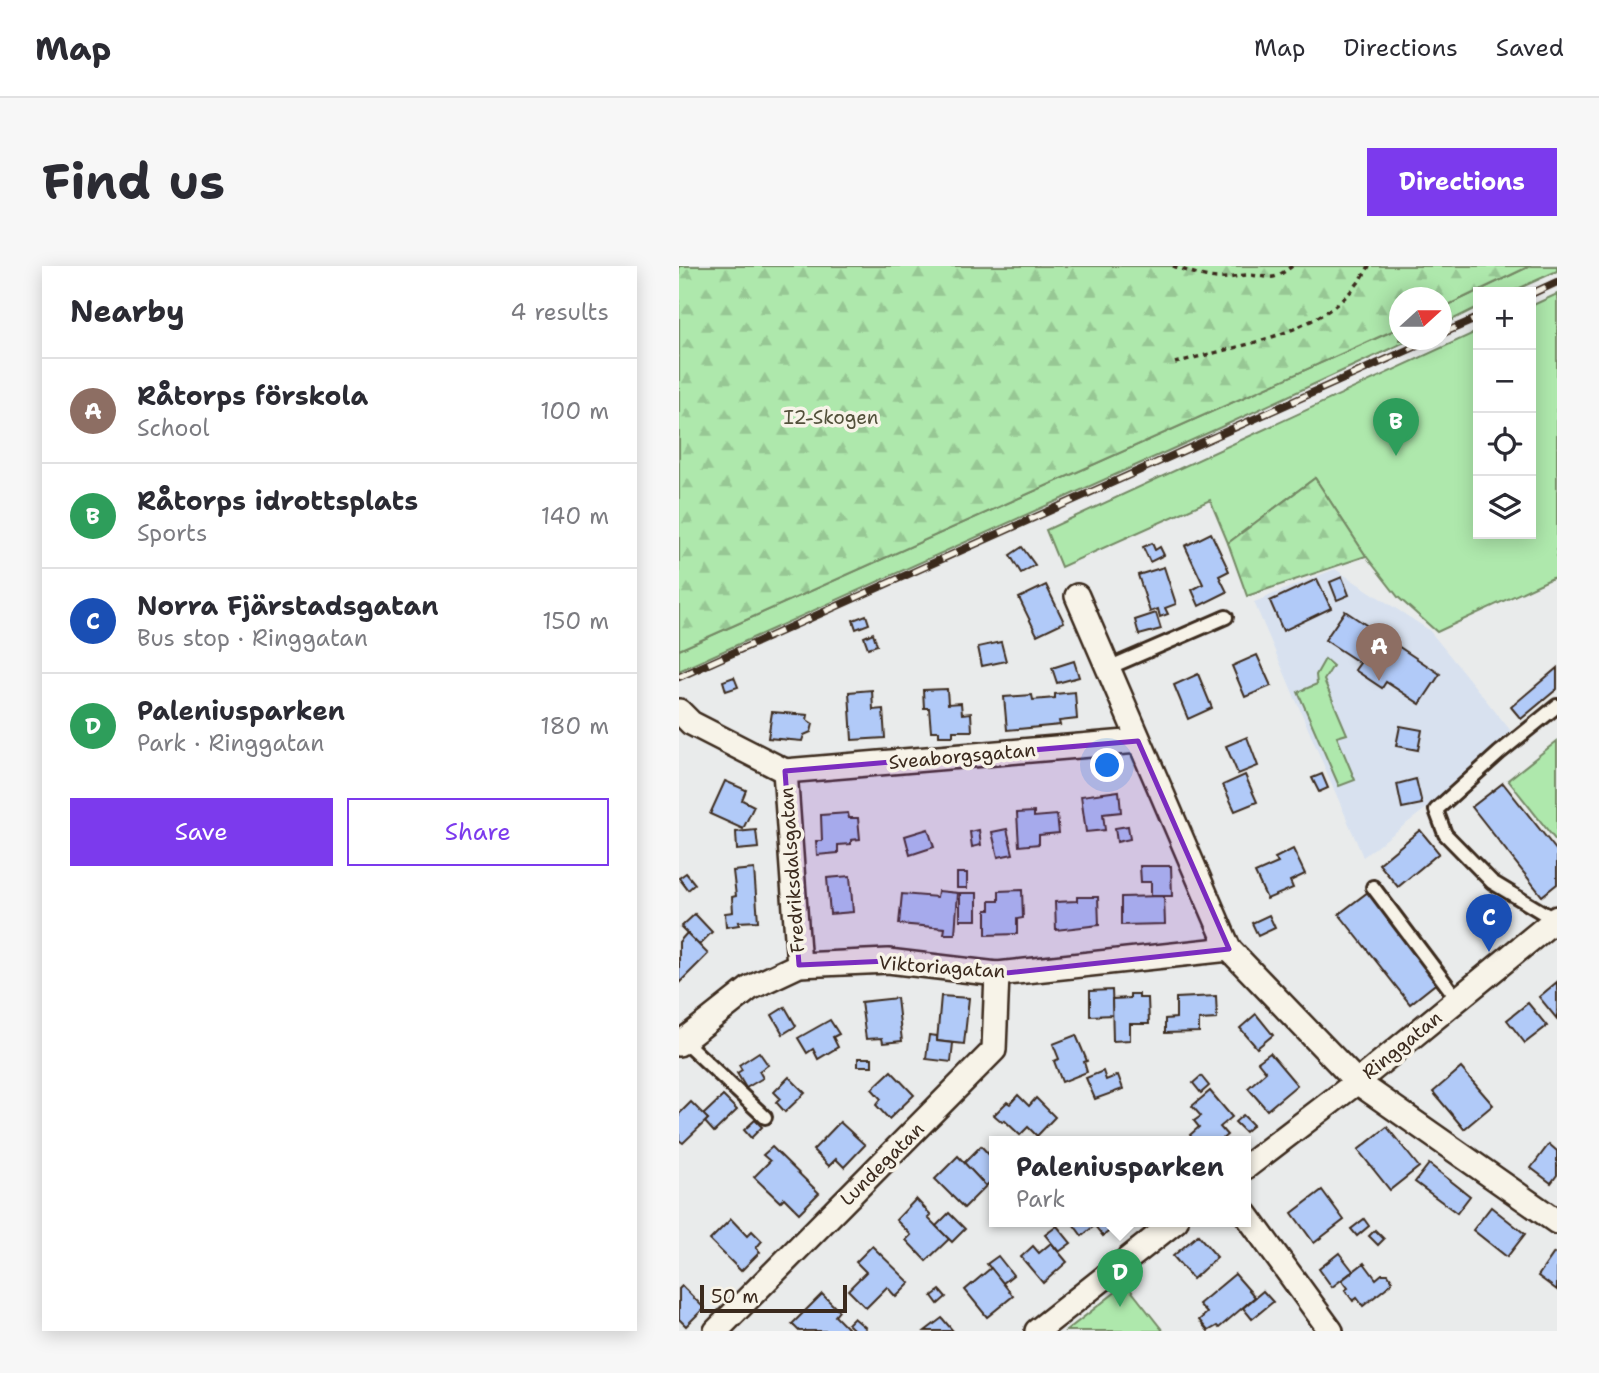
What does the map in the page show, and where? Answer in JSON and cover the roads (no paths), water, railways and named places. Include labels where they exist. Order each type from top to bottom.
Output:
[{"type":"street","points":[[1077,596],[1229,949],[1357,1082],[1557,1222]]},
{"type":"street","name":"Fredriksdalsgatan","points":[[679,711],[691,723],[785,771],[799,965]]},
{"type":"street","name":"Sveaborgsgatan","points":[[785,771],[1138,741]]},
{"type":"street","name":"Ringgatan","points":[[1251,1163],[1357,1082],[1556,919]]},
{"type":"street","name":"Viktoriagatan","points":[[681,1042],[750,988],[799,965],[888,961],[997,974],[1229,949]]},
{"type":"street","name":"Lundegatan","points":[[716,1331],[994,1050],[997,974]]},
{"type":"street","points":[[1251,1221],[1331,1331]]},
{"type":"street","points":[[1037,1331],[1168,1227]]},
{"type":"lane","points":[[1108,668],[1226,617]]},
{"type":"lane","name":"Ringgatan","points":[[1556,919],[1492,882],[1445,834],[1436,810],[1499,753],[1557,706]]},
{"type":"lane","points":[[1373,887],[1458,1000]]},
{"type":"lane","points":[[681,1042],[765,1117]]},
{"type":"railway","points":[[1536,292],[1557,282]]},
{"type":"railway","points":[[1452,329],[1473,320]]},
{"type":"railway","points":[[679,677],[1408,350]]},
{"type":"place","name":"Råtorps idrottsplats","points":[[1396,456]]},
{"type":"place","name":"Råtorps förskola","points":[[1379,681]]},
{"type":"place","name":"Norra Fjärstadsgatan","points":[[1489,952]]},
{"type":"place","name":"Paleniusparken","points":[[1120,1307]]},
{"type":"park label","name":"I2-Skogen","points":[[831,417]]}]
